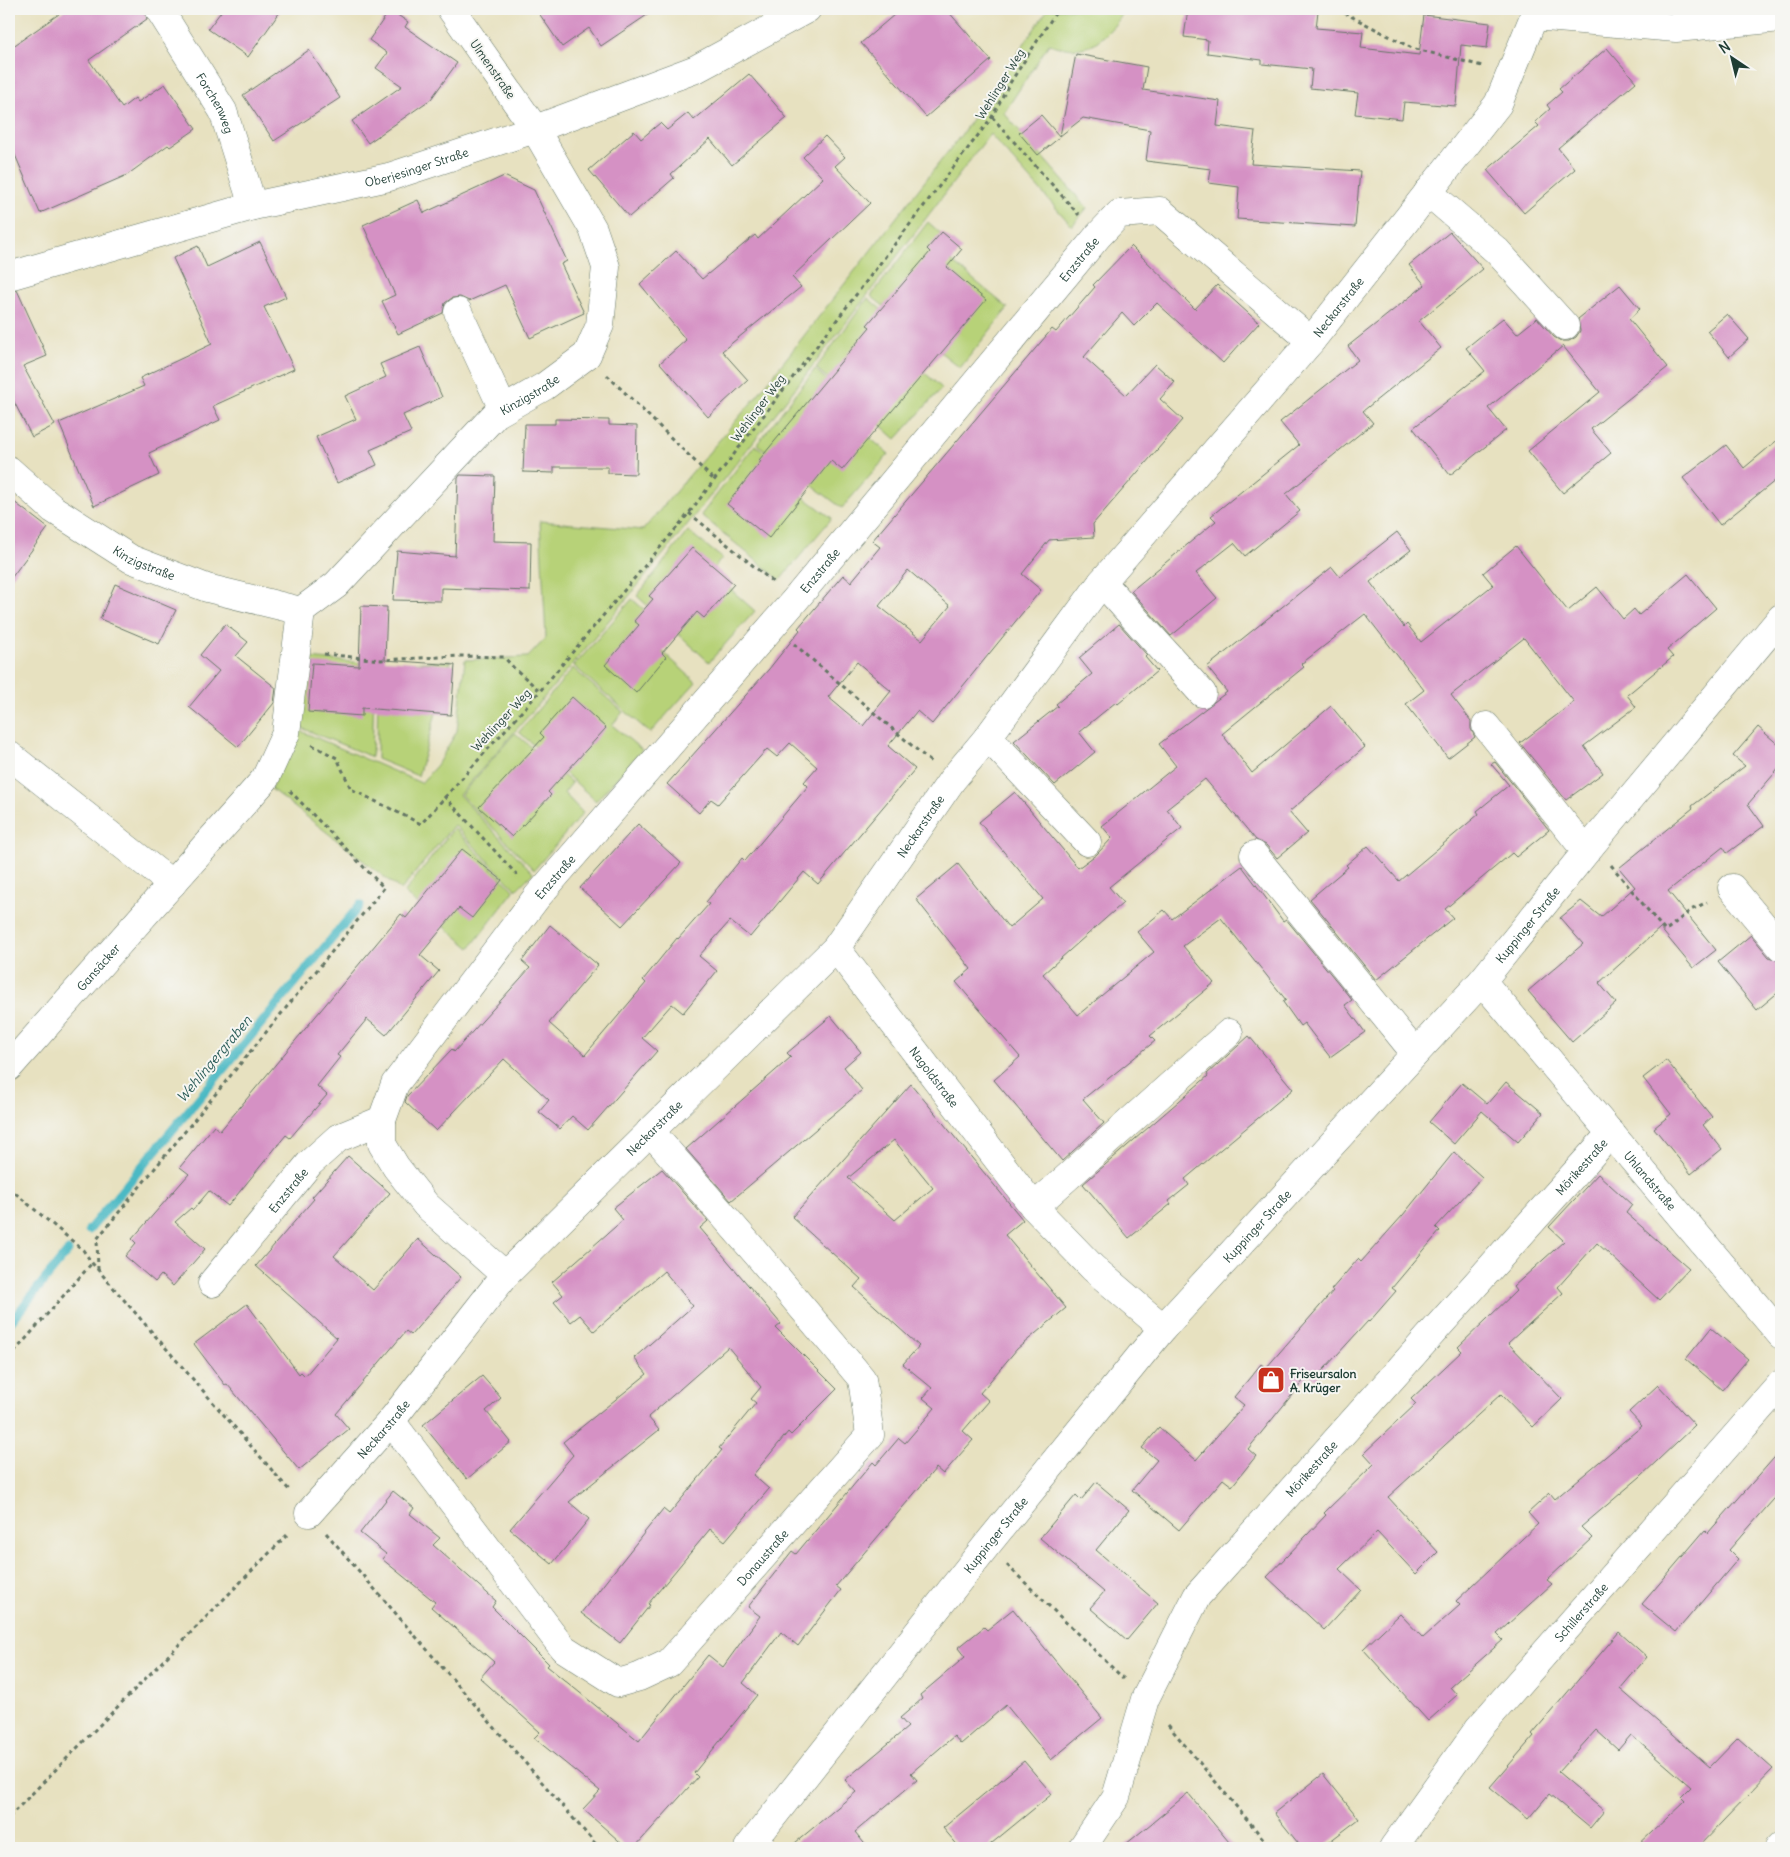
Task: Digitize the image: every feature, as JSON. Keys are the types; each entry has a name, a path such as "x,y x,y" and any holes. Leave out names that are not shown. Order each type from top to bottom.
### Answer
{"street":[{"name":"Forchenweg","path":"159,9 223,111 253,206"},
{"name":"Ulmenstraße","path":"451,9 535,129"},
{"name":"Oberjesinger Straße","path":"9,276 253,206 389,177 535,129 696,68 807,9"},
{"path":"1534,12 1676,28 1781,18"},
{"name":"Neckarstraße","path":"309,1513 390,1421 505,1275 836,948 952,780 988,737 1102,582 1311,341 1498,104 1534,12"},
{"path":"535,129 593,230 606,267 600,325 587,355"},
{"path":"1428,192 1496,251 1565,326"},
{"name":"Enzstraße","path":"505,1275 426,1205 396,1167 382,1144 382,1120 395,1084 538,897 795,600 1098,236 1119,214 1160,211 1311,341"},
{"path":"458,312 503,410"},
{"name":"Kinzigstraße","path":"9,470 53,509 131,559 207,588 300,611 336,585 496,414 544,386 587,355"},
{"path":"1102,582 1202,693"},
{"path":"268,774 286,733 300,611"},
{"name":"Kuppinger Straße","path":"751,1847 986,1546 1163,1328 1482,981 1590,847 1781,618"},
{"path":"1486,726 1590,847"},
{"path":"988,737 1087,842"},
{"path":"9,756 172,884"},
{"name":"Gansäcker","path":"14,1052 172,884 268,774"},
{"path":"1254,855 1415,1053"},
{"path":"1732,888 1781,947"},
{"name":"Nagoldstraße","path":"836,948 1034,1207 1094,1268 1163,1328"},
{"name":"Uhlandstraße","path":"1482,981 1781,1335"},
{"path":"1034,1207 1228,1034"},
{"name":"Enzstraße","path":"212,1283 310,1163 338,1138 382,1120"},
{"name":"Donaustraße","path":"390,1421 563,1648 618,1683 639,1678 669,1663 870,1435 862,1379 758,1254 650,1131"},
{"name":"Mörikestraße","path":"1082,1848 1116,1797 1145,1699 1197,1596 1611,1133"},
{"name":"Schillerstraße","path":"1393,1848 1479,1728 1781,1384"},
{"path":"1778,1848 1781,1845"}],"path":[{"name":"Wehlinger Weg","path":"286,733 337,758 351,789 421,824 444,796 540,691 689,513 992,117 1008,86 1058,9"},
{"path":"1338,9 1412,48 1489,68 1512,69"},
{"path":"992,117 1098,236"},
{"path":"587,355 714,480"},
{"path":"689,513 795,600"},
{"path":"772,626 952,780"},
{"path":"296,652 382,660 459,656 504,657 513,668 540,691"},
{"path":"98,1270 97,1239 384,888 298,800 268,774"},
{"path":"444,796 538,897"},
{"path":"1590,847 1665,930 1691,910 1732,888"},
{"path":"9,1188 83,1250 98,1270 599,1848"},
{"path":"9,1358 92,1263"},
{"path":"9,1817 309,1513"}],"green space":[{"path":"1048,9 1124,9 1120,18 1111,29 1102,38 1089,46 1074,49 1049,44 1004,113 1087,208 1072,226 990,134 796,387 665,553 459,795 533,873 516,890 454,825 401,890 271,789 296,729 421,783 437,765 457,731 465,660 528,657 546,638 540,521 643,530 756,397 961,135"},
{"path":"928,222 959,250 950,260 1008,308 960,368 871,296"},
{"path":"868,298 900,326 888,341 942,388 896,439 816,368"},
{"path":"815,369 839,392 829,404 889,454 842,508 757,444"},
{"path":"755,445 785,467 779,479 832,518 780,580 701,515"},
{"path":"688,531 722,558 711,572 755,611 709,662 637,596"},
{"path":"632,599 664,627 652,642 696,682 650,733 574,666"},
{"path":"308,658 375,664 372,757 297,726"},
{"path":"451,661 418,776 377,759 378,664"},
{"path":"573,668 623,712 612,725 642,750 596,801 519,732"},
{"path":"515,733 572,783 564,793 583,813 534,870 461,795"},
{"path":"454,828 514,891 470,948 404,893"}],"building":[{"path":"66,9 144,9 147,19 89,60 122,108 135,98 138,102 165,84 196,129 170,147 168,145 127,175 40,213 9,141 9,49"},
{"path":"223,9 282,9 248,57 208,29"},
{"path":"536,9 656,9 601,46 589,28 562,47"},
{"path":"901,9 946,9 991,60 926,117 861,43"},
{"path":"1188,9 1298,9 1318,11 1316,28 1363,32 1361,48 1419,55 1424,15 1490,23 1487,48 1461,45 1456,106 1404,102 1402,119 1355,114 1358,93 1310,88 1312,69 1262,64 1262,60 1207,53 1208,40 1184,37"},
{"path":"390,10 408,22 405,27 457,63 431,99 368,143 352,121 402,86 376,68 387,53 369,40"},
{"path":"1607,48 1636,82 1558,148 1575,169 1524,213 1487,170 1539,126 1535,122 1550,109 1547,105 1562,92 1559,89"},
{"path":"309,50 340,98 274,141 243,95"},
{"path":"1076,54 1147,67 1143,90 1220,101 1217,126 1255,131 1251,164 1360,171 1355,227 1237,219 1239,187 1209,183 1211,169 1146,161 1150,130 1083,118 1060,136"},
{"path":"749,74 787,118 732,165 710,139 671,174 674,178 629,217 589,170 634,131 641,139 660,123 667,130 688,113 694,120"},
{"path":"1041,115 1060,137 1038,155 1019,133"},
{"path":"825,136 845,157 835,166 870,203 792,277 801,287 722,351 748,380 708,417 660,363 686,340 640,284 676,251 702,279 755,235 758,239 823,178 803,157"},
{"path":"504,176 534,190 567,261 561,264 584,313 530,338 505,285 469,301 460,297 452,298 445,303 443,313 398,334 382,301 395,295 363,225 418,200 424,213"},
{"path":"942,232 962,249 947,267 986,300 842,470 831,461 769,538 727,504 761,461 759,460 870,327 867,325 930,252 927,249"},
{"path":"1450,232 1483,269 1419,321 1441,348 1363,411 1373,423 1286,494 1300,511 1245,556 1234,543 1196,573 1217,598 1171,636 1131,591 1216,521 1211,516 1299,445 1280,422 1358,360 1348,346 1425,285 1409,265"},
{"path":"260,242 286,297 264,307 294,369 213,406 220,420 149,453 159,475 94,506 59,423 144,386 140,378 212,344 173,258 198,246 207,267"},
{"path":"1131,246 1195,309 1217,285 1259,323 1223,363 1157,303 1134,326 1122,313 1084,357 1126,395 1155,364 1175,382 1160,399 1183,420 1093,524 1094,537 1049,540 1022,574 1041,590 932,724 917,711 888,746 915,769 818,884 804,872 750,937 730,921 699,956 717,971 683,1013 672,1004 642,1038 657,1051 588,1130 572,1116 560,1129 539,1112 549,1100 504,1059 436,1131 405,1102 407,1096 452,1049 454,1052 530,968 522,961 550,925 598,965 549,1023 585,1055 646,983 643,980 677,938 709,904 706,902 742,858 745,861 808,786 804,782 817,767 790,743 777,757 767,749 718,804 711,799 699,813 667,784 769,669 800,630 798,628 843,575 851,582 880,547 872,541 1052,329 1056,332 1095,287 1093,285","holes":["908,570 950,606 922,640 879,606","857,662 891,691 863,726 828,697"]},
{"path":"1620,285 1640,309 1629,319 1668,367 1591,429 1611,453 1563,493 1528,451 1600,392 1563,346 1488,408 1506,430 1450,475 1413,428 1485,371 1466,348 1503,318 1517,334 1537,318 1554,337 1561,341 1569,341 1576,337 1580,331 1578,319"},
{"path":"17,290 47,356 23,366 55,425 32,437 9,392 9,291"},
{"path":"1727,314 1749,339 1729,357 1707,331"},
{"path":"420,347 442,397 403,415 411,432 370,450 377,465 337,483 316,437 356,419 345,396 386,377 380,364"},
{"path":"555,419 609,420 609,425 637,426 636,474 608,473 608,467 554,467 554,473 523,472 525,424 555,424"},
{"path":"1781,437 1781,476 1720,525 1683,478 1726,445 1744,468"},
{"path":"460,475 495,476 493,541 531,542 530,591 441,588 441,601 393,600 397,551 455,556 458,478"},
{"path":"9,498 48,528 9,581"},
{"path":"1397,532 1411,550 1370,582 1404,627 1407,624 1421,642 1493,585 1483,573 1516,546 1568,611 1597,587 1623,619 1634,609 1639,615 1688,574 1716,608 1667,650 1673,657 1627,695 1636,707 1584,746 1603,773 1566,800 1520,743 1574,702 1524,638 1451,695 1471,721 1471,729 1475,737 1448,758 1406,704 1424,690 1365,614 1301,664 1304,667 1222,734 1252,773 1331,706 1365,747 1289,812 1307,833 1277,858 1266,845 1256,840 1205,779 1167,809 1182,828 1109,887 1123,903 1043,974 1078,1015 1154,952 1137,932 1164,910 1172,919 1242,866 1283,921 1286,919 1352,1000 1345,1005 1365,1032 1330,1057 1304,1023 1300,1026 1283,1002 1286,1000 1221,918 1183,946 1214,983 1150,1036 1155,1041 1083,1099 1104,1123 1062,1161 994,1080 1020,1057 956,982 971,969 916,899 958,864 1009,928 1043,899 979,822 1015,792 1078,868 1097,854 1112,838 1102,826 1176,766 1159,744 1227,692 1207,667 1332,567 1340,577"},
{"path":"692,548 734,584 704,618 697,612 662,653 666,657 636,693 605,665 639,625 634,621 653,599 649,596"},
{"path":"115,584 176,610 159,644 100,619"},
{"path":"361,606 387,607 385,660 455,665 451,715 362,708 362,716 308,712 312,663 359,666"},
{"path":"225,624 248,642 236,656 276,688 274,703 238,747 189,707 219,671 200,655"},
{"path":"1119,624 1147,655 1145,657 1157,671 1118,704 1116,702 1079,732 1095,752 1055,785 1014,741 1058,706 1056,704 1092,674 1079,658"},
{"path":"572,697 606,728 548,792 551,795 512,837 479,807 544,737 540,733"},
{"path":"1758,727 1781,747 1781,766 1748,804 1764,826 1727,853 1723,847 1668,891 1716,950 1693,968 1660,928 1599,983 1616,1003 1572,1042 1528,991 1583,944 1560,918 1581,901 1601,917 1635,887 1619,868 1693,808 1692,806 1745,766 1733,756"},
{"path":"1495,762 1549,830 1516,857 1512,853 1445,909 1453,918 1376,980 1310,899 1348,867 1346,865 1368,846 1399,881 1479,814 1477,811 1509,785 1491,764"},
{"path":"638,824 681,863 622,926 580,888"},
{"path":"462,849 502,880 472,918 459,908 420,955 439,971 386,1035 367,1019 337,1055 340,1057 317,1086 327,1095 290,1138 286,1135 228,1206 209,1191 193,1210 191,1208 175,1222 205,1249 173,1286 161,1275 155,1282 125,1256 136,1243 132,1239 189,1174 180,1167 214,1126 220,1131 401,914 406,918"},
{"path":"1751,935 1769,957 1781,962 1781,990 1757,1010 1718,962"},
{"path":"831,1016 861,1052 844,1067 862,1090 731,1201 686,1149 791,1057 787,1053"},
{"path":"1249,1036 1293,1089 1185,1179 1189,1185 1169,1201 1171,1204 1129,1238 1083,1184 1208,1076 1207,1074"},
{"path":"1666,1060 1712,1117 1703,1125 1722,1149 1691,1174 1654,1128 1671,1114 1643,1078"},
{"path":"1506,1082 1543,1113 1518,1142 1482,1111 1454,1144 1429,1122 1462,1083 1487,1104"},
{"path":"911,1084 1023,1220 1005,1235 1066,1308 1017,1349 980,1393 989,1401 963,1431 973,1440 943,1474 936,1468 836,1586 841,1590 798,1646 781,1632 743,1683 757,1695 694,1773 698,1777 634,1848 627,1848 583,1809 600,1791 534,1738 540,1732 480,1678 494,1662 431,1607 435,1602 382,1559 386,1554 360,1533 393,1491 414,1508 410,1514 440,1538 433,1545 496,1601 492,1607 549,1664 547,1666 639,1741 708,1655 723,1667 760,1616 748,1607 792,1551 796,1554 873,1462 876,1465 899,1438 905,1443 935,1408 923,1398 932,1388 903,1364 919,1346 854,1287 861,1279 792,1217","holes":["894,1140 933,1188 895,1220 848,1178"]},
{"path":"1454,1152 1482,1177 1436,1227 1440,1231 1392,1288 1396,1291 1315,1379 1309,1374 1248,1449 1256,1456 1232,1486 1223,1479 1179,1530 1132,1490 1157,1460 1142,1448 1159,1428 1196,1460 1244,1405 1234,1397 1261,1364 1266,1368 1333,1291 1331,1290 1358,1259 1361,1262 1403,1215"},
{"path":"348,1156 390,1193 334,1256 373,1290 418,1239 461,1277 411,1335 406,1331 336,1414 349,1429 299,1470 227,1384 225,1385 194,1344 247,1304 299,1374 301,1372 305,1376 337,1338 256,1266 314,1199 312,1197"},
{"path":"662,1169 708,1221 700,1228 781,1324 776,1328 837,1389 791,1435 788,1432 753,1475 769,1489 725,1541 710,1529 648,1604 650,1605 620,1643 581,1613 663,1509 669,1514 722,1450 719,1448 756,1403 751,1399 761,1387 728,1347 648,1417 659,1430 569,1502 589,1519 552,1564 510,1529 573,1455 563,1442 647,1374 634,1358 693,1306 664,1271 594,1331 580,1315 571,1322 554,1302 563,1295 552,1282 623,1220 613,1208"},
{"path":"1598,1174 1632,1205 1626,1213 1689,1268 1659,1300 1597,1243 1558,1287 1563,1293 1508,1343 1562,1399 1533,1427 1501,1394 1388,1497 1438,1552 1416,1574 1377,1532 1339,1569 1361,1590 1324,1630 1267,1577 1326,1515 1324,1513 1374,1464 1364,1453 1416,1404 1411,1399 1462,1351 1458,1347 1516,1291 1513,1287 1564,1241 1549,1227"},
{"path":"1711,1328 1748,1359 1722,1390 1686,1359"},
{"path":"482,1376 501,1398 486,1411 511,1442 467,1479 423,1425"},
{"path":"1658,1385 1695,1425 1640,1477 1581,1527 1592,1538 1547,1580 1552,1584 1497,1634 1503,1640 1450,1687 1457,1695 1428,1721 1363,1649 1400,1614 1423,1638 1460,1605 1456,1601 1538,1524 1528,1513 1550,1493 1555,1499 1642,1426 1629,1412"},
{"path":"1781,1450 1781,1491 1729,1550 1738,1559 1676,1632 1642,1604 1705,1530 1708,1533"},
{"path":"1096,1482 1129,1510 1096,1550 1158,1603 1127,1640 1090,1608 1104,1592 1040,1538 1076,1495 1081,1500"},
{"path":"1013,1609 1102,1718 1051,1760 1006,1705 961,1744 954,1736 911,1773 917,1780 855,1832 868,1848 789,1848 856,1792 845,1780 908,1727 900,1718 922,1699 920,1695 965,1657 958,1648 984,1627 987,1630"},
{"path":"1619,1632 1647,1657 1620,1689 1710,1767 1738,1738 1773,1769 1697,1848 1635,1848 1685,1801 1681,1797 1691,1787 1631,1735 1618,1750 1596,1730 1558,1772 1604,1811 1590,1828 1549,1794 1528,1819 1490,1787 1534,1736 1532,1734"},
{"path":"1024,1761 1052,1794 986,1848 960,1848 943,1828"},
{"path":"1323,1774 1359,1819 1321,1848 1302,1848 1274,1813"},
{"path":"1188,1793 1234,1848 1121,1848 1152,1823"}],"waterway":[{"name":"Wehlingergraben","path":"89,1230 360,905"},
{"name":"Wehlingergraben","path":"9,1324 68,1251"}],"place":[{"name":"Friseursalon A. Krüger","path":"1271,1380"}]}
